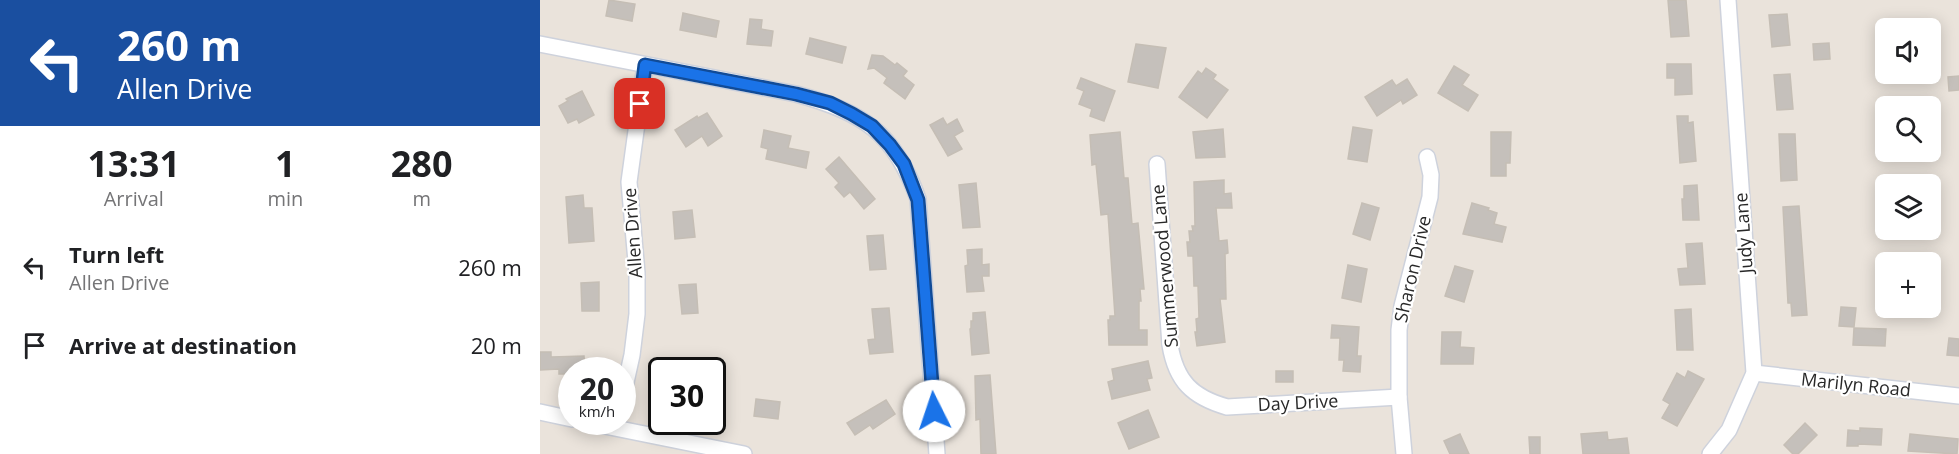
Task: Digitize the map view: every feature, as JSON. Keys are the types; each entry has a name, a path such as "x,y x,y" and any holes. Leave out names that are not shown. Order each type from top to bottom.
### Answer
{"street":[{"name":"Judy Lane","path":"1710,454 1729,430 1754,373 1728,0"},
{"path":"540,44 796,94 830,103 872,126 904,164 918,200 937,454"},
{"name":"Allen Drive","path":"632,357 637,314 637,273 629,182 645,65"},
{"name":"Sharon Drive","path":"1404,454 1400,397 1400,322 1402,306 1430,198 1431,175 1427,158"},
{"name":"Summerwood Lane","path":"1156,164 1173,362 1179,376 1198,396"},
{"name":"Marilyn Road","path":"1754,373 1959,396"},
{"name":"Day Drive","path":"1198,396 1227,407 1400,397"},
{"path":"540,412 558,416"},
{"path":"636,429 744,454"}],"building":[{"path":"609,0 635,4 632,21 606,16"},
{"path":"1668,0 1686,0 1689,36 1671,37"},
{"path":"683,13 719,21 716,37 680,30"},
{"path":"1787,14 1790,45 1772,47 1769,15"},
{"path":"750,19 762,20 761,29 773,31 771,46 747,44"},
{"path":"810,38 846,47 842,63 806,54"},
{"path":"1829,43 1830,59 1814,60 1813,44"},
{"path":"1136,44 1166,48 1158,88 1128,82"},
{"path":"872,55 883,56 907,71 903,76 914,85 905,99 884,83 887,78 874,68 868,69"},
{"path":"1667,64 1691,64 1692,94 1675,95 1675,78 1667,78"},
{"path":"1454,66 1469,75 1462,85 1478,95 1468,111 1438,93"},
{"path":"1206,68 1216,75 1213,79 1228,90 1207,118 1179,97 1198,71 1202,74"},
{"path":"1790,74 1793,109 1777,110 1774,75"},
{"path":"1959,76 1959,90 1949,91 1948,77"},
{"path":"1081,78 1115,91 1104,121 1090,116 1092,109 1079,104 1084,91 1077,88"},
{"path":"1407,79 1417,95 1403,104 1401,100 1377,116 1365,97 1392,80 1396,86"},
{"path":"582,91 594,115 579,123 577,119 568,123 559,106 568,101 566,99"},
{"path":"707,113 722,136 708,146 702,136 686,147 675,130 697,116 698,118"},
{"path":"1677,116 1688,116 1688,123 1693,122 1696,161 1680,163"},
{"path":"943,118 947,125 957,119 963,131 954,136 962,149 948,156 930,125"},
{"path":"1353,127 1372,130 1367,162 1348,159"},
{"path":"1223,129 1225,157 1196,158 1193,132"},
{"path":"764,130 791,136 788,148 809,152 806,168 766,159 768,149 761,147"},
{"path":"1120,132 1124,178 1128,178 1132,224 1138,223 1144,289 1140,289 1139,330 1147,330 1147,345 1109,345 1108,320 1110,316 1115,316 1108,214 1101,215 1096,164 1092,165 1090,135"},
{"path":"1491,132 1511,132 1510,163 1506,163 1506,176 1491,176"},
{"path":"1779,134 1795,134 1797,180 1781,181"},
{"path":"839,157 875,199 864,209 850,192 844,197 835,187 839,183 826,169"},
{"path":"1224,180 1224,194 1231,193 1232,208 1216,208 1219,241 1227,240 1228,253 1225,254 1226,299 1220,299 1225,342 1197,346 1195,332 1197,332 1196,319 1199,318 1198,286 1194,286 1193,256 1188,256 1187,242 1190,242 1189,231 1193,231 1192,226 1195,226 1194,182"},
{"path":"976,183 980,227 963,228 959,185"},
{"path":"1697,185 1699,220 1683,220 1684,186"},
{"path":"583,195 584,208 592,208 594,241 569,243 566,197"},
{"path":"1362,203 1379,208 1370,240 1353,234"},
{"path":"1472,203 1497,213 1494,224 1506,227 1502,242 1463,234"},
{"path":"1799,206 1807,315 1792,316 1791,303 1788,303 1783,207"},
{"path":"692,210 695,237 675,239 673,212"},
{"path":"883,235 886,269 870,270 867,236"},
{"path":"1702,243 1705,284 1680,285 1678,269 1688,268 1686,244"},
{"path":"982,249 982,265 989,264 989,276 982,276 984,291 967,292 965,266 968,265 967,250"},
{"path":"1348,265 1367,269 1361,302 1342,298"},
{"path":"1455,266 1473,271 1464,302 1445,296"},
{"path":"599,282 599,311 582,311 581,283"},
{"path":"696,284 698,313 682,314 679,285"},
{"path":"1841,307 1856,308 1854,327 1839,326"},
{"path":"889,308 893,352 870,354 868,340 875,339 872,309"},
{"path":"1691,309 1693,350 1677,350 1675,310"},
{"path":"985,312 989,353 972,355 970,329 973,313"},
{"path":"1332,325 1359,327 1357,356 1361,356 1360,372 1343,371 1344,360 1339,360 1340,338 1331,338"},
{"path":"1854,328 1886,329 1885,346 1853,345"},
{"path":"1442,332 1461,332 1460,347 1474,348 1473,364 1441,364"},
{"path":"1949,338 1959,339 1959,356 1947,355"},
{"path":"540,352 551,352 551,357 584,356 558,357 558,369 540,370"},
{"path":"1148,361 1152,378 1147,379 1150,390 1112,399 1108,382 1114,380 1112,369"},
{"path":"1276,371 1293,371 1293,382 1276,382"},
{"path":"1688,371 1704,379 1677,426 1662,418 1670,404 1663,400 1677,373 1685,378"},
{"path":"990,375 996,454 981,454 980,419 976,420 975,376"},
{"path":"756,399 780,402 778,419 754,416"},
{"path":"886,400 895,414 873,429 870,425 855,435 847,423"},
{"path":"1148,410 1159,437 1129,449 1118,423"},
{"path":"1805,423 1817,435 1798,454 1793,454 1784,445"},
{"path":"1860,428 1882,429 1881,445 1847,446 1848,430 1860,431"},
{"path":"1607,432 1608,440 1627,438 1629,454 1583,454 1581,434"},
{"path":"1460,434 1469,454 1450,454 1444,441"},
{"path":"1910,434 1958,439 1957,454 1908,451"},
{"path":"1529,437 1540,437 1540,454 1530,454"}],"route":[{"path":"640,104 645,65 796,94 830,103 872,126 904,164 918,200 934,411"}]}
